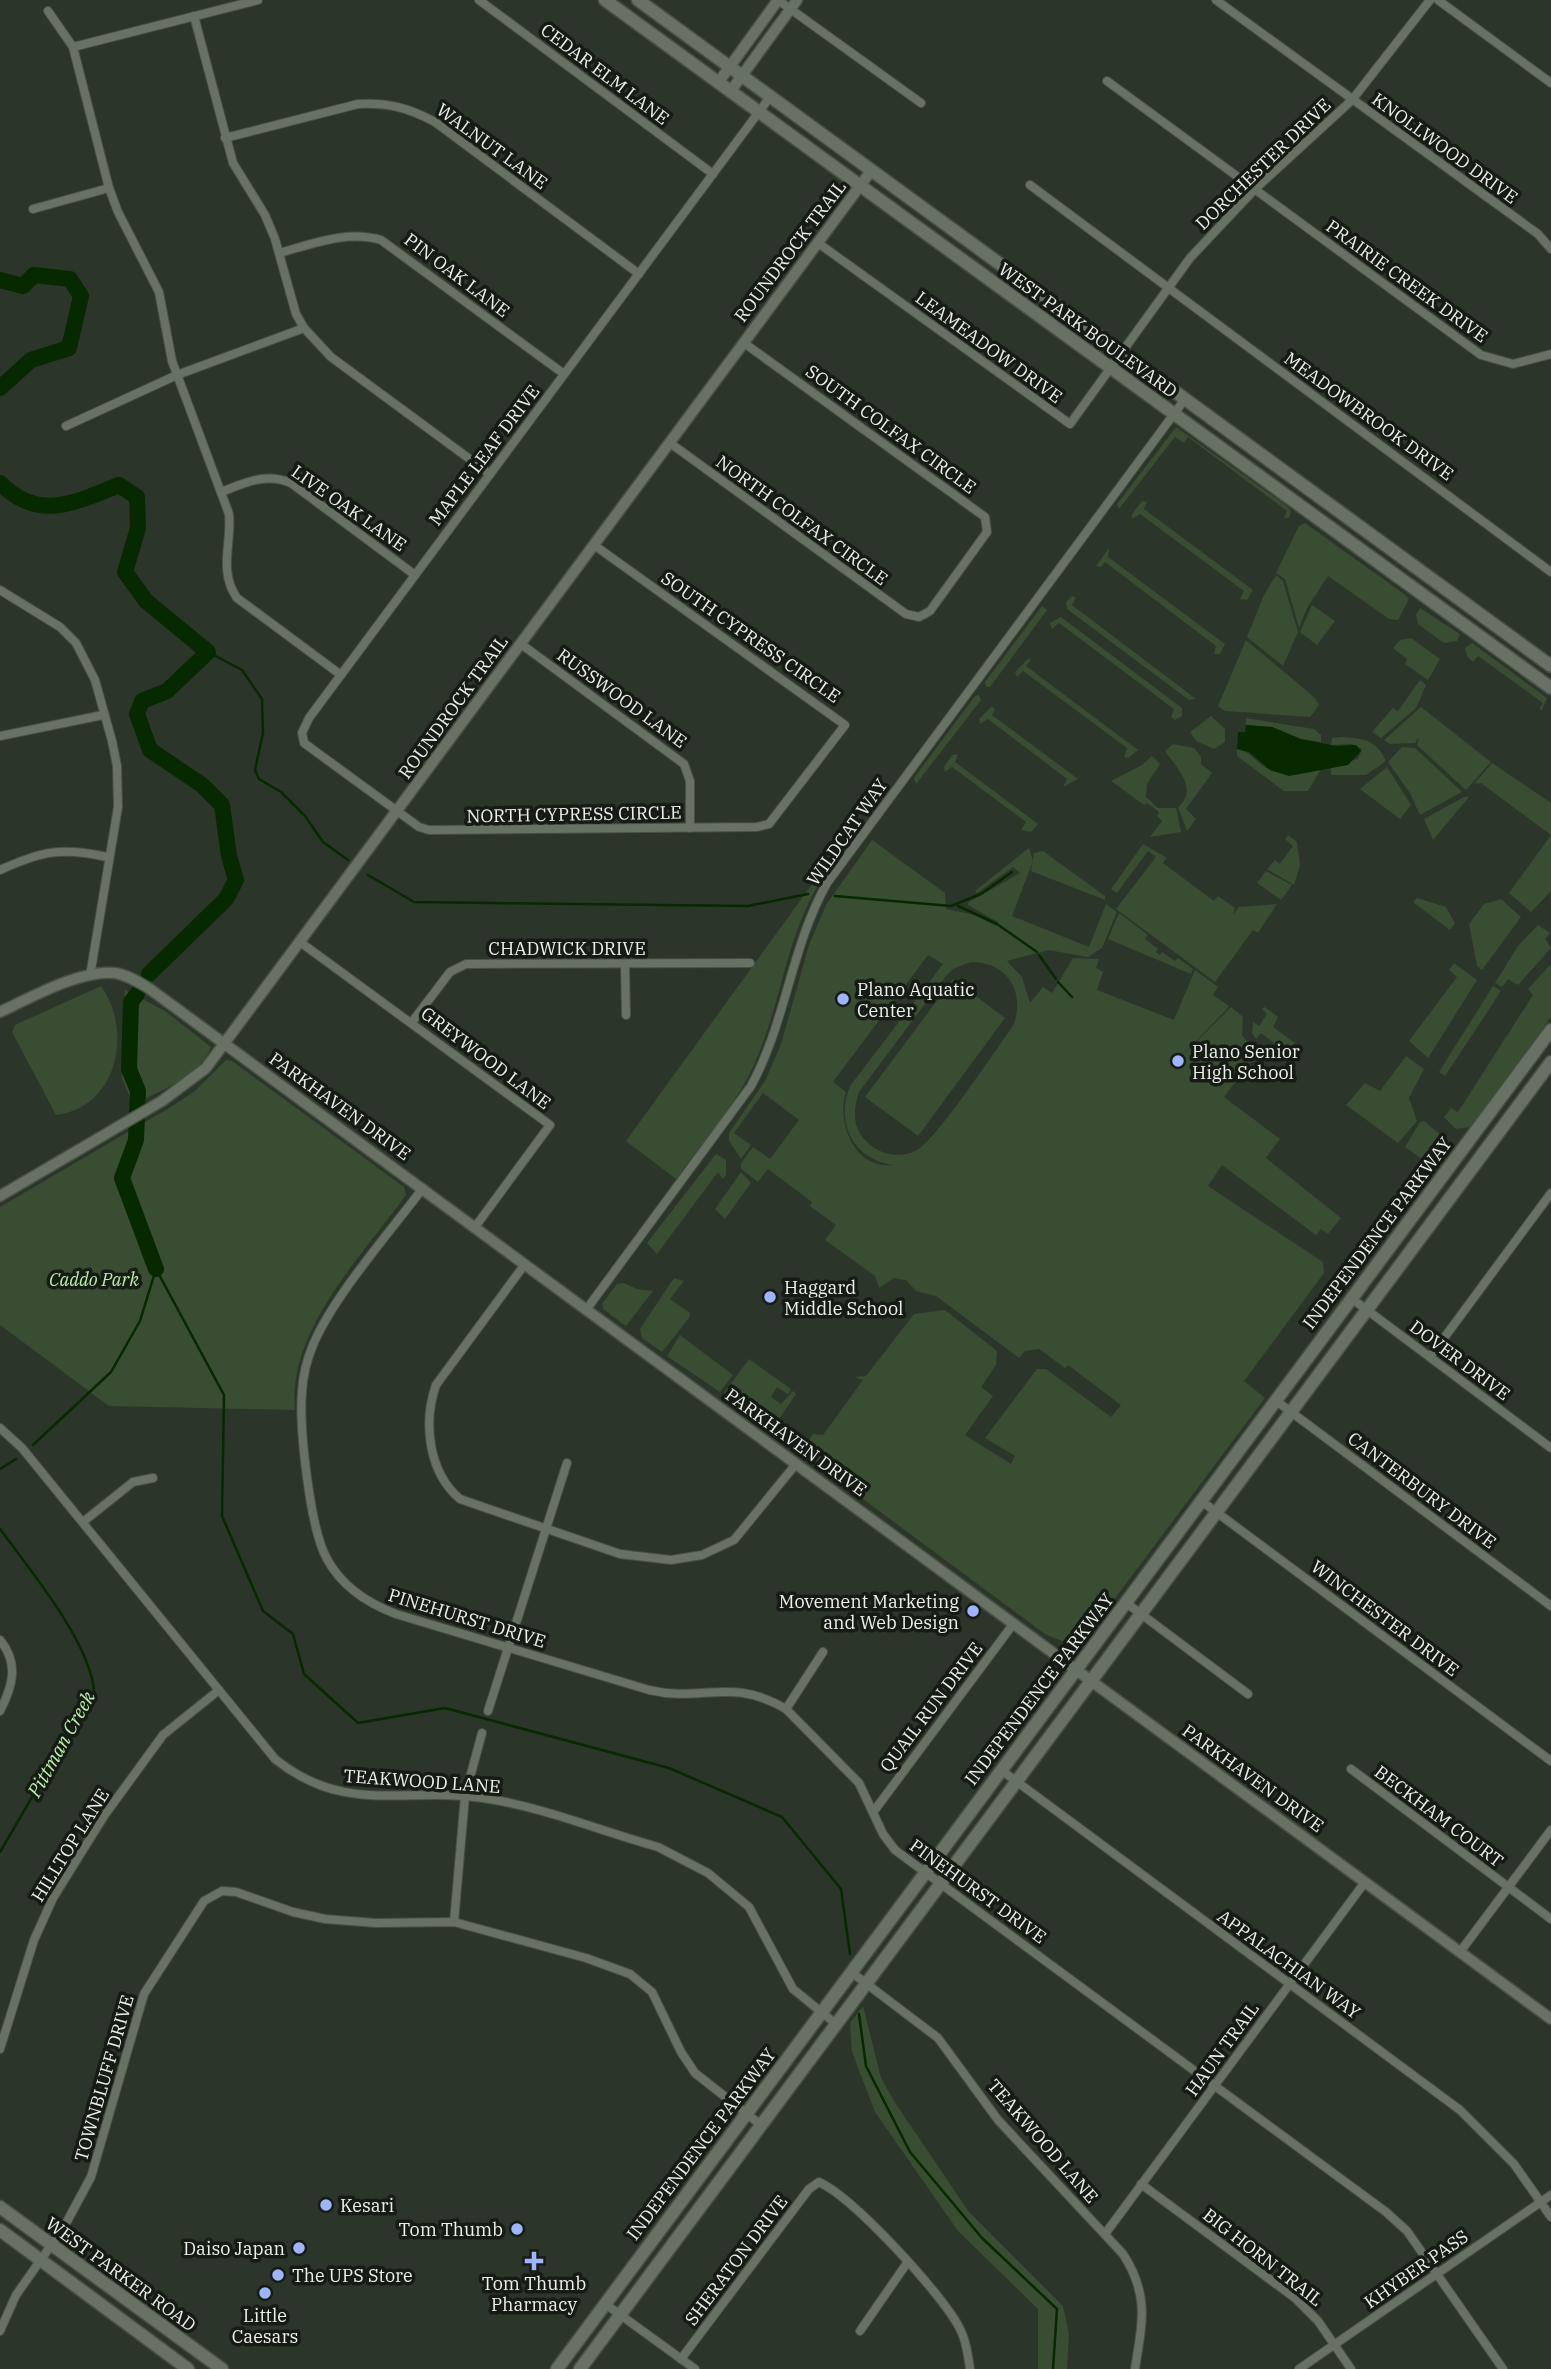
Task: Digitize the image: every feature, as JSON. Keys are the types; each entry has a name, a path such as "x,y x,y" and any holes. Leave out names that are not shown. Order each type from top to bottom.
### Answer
{"main road":[{"name":"WEST PARK BOULEVARD","path":"605,0 1551,688"},
{"name":"WEST PARK BOULEVARD","path":"638,0 1551,666"},
{"name":"INDEPENDENCE PARKWAY","path":"557,2369 1551,1030"},
{"name":"INDEPENDENCE PARKWAY","path":"580,2369 1551,1062"},
{"name":"WEST PARKER ROAD","path":"0,2207 222,2369"},
{"name":"WEST PARKER ROAD","path":"0,2230 188,2369"},
{"path":"127,2323 138,2308"}],"street":[{"path":"73,47 258,0"},
{"path":"718,83 778,0 794,4 921,103"},
{"name":"KNOLLWOOD DRIVE","path":"1216,0 1538,234 1551,249"},
{"name":"DORCHESTER DRIVE","path":"1122,353 1168,287 1212,233 1255,189 1352,100 1430,0"},
{"path":"1438,0 1551,83"},
{"name":"CEDAR ELM LANE","path":"484,2 713,174"},
{"path":"730,92 794,4"},
{"path":"48,11 73,47 109,188 118,212 159,292 170,352 221,492 230,530 226,567 231,588 237,598 341,675"},
{"path":"194,16 233,163 265,215 296,314 304,328 331,357 490,474"},
{"name":"PRAIRIE CREEK DRIVE","path":"1107,81 1481,355 1513,365 1551,354"},
{"name":"MAPLE LEAF DRIVE","path":"398,811 302,740 309,718 770,97"},
{"name":"WALNUT LANE","path":"225,138 358,104 401,106 435,122 639,274"},
{"name":"ROUNDROCK TRAIL","path":"0,1196 186,1086 206,1068 871,171"},
{"name":"MEADOWBROOK DRIVE","path":"1030,185 1551,572"},
{"path":"33,209 109,188"},
{"name":"PIN OAK LANE","path":"279,253 348,236 365,235 381,240 564,374"},
{"name":"LEAMEADOW DRIVE","path":"818,243 1070,424 1122,353"},
{"path":"66,426 177,374 304,328"},
{"name":"SOUTH COLFAX CIRCLE","path":"744,343 982,513 988,522 987,532 971,553"},
{"name":"WILDCAT WAY","path":"586,1310 751,1086 770,1046 801,938 827,883 1185,399"},
{"name":"NORTH COLFAX CIRCLE","path":"670,443 906,614 920,621 971,553"},
{"name":"LIVE OAK LANE","path":"221,492 261,478 280,478 291,482 415,575"},
{"name":"SOUTH CYPRESS CIRCLE","path":"594,545 845,724 777,817 757,827"},
{"path":"0,590 60,627 76,643 95,680 117,766 118,807 107,857 90,976"},
{"name":"RUSSWOOD LANE","path":"521,644 684,764 690,780 690,828"},
{"path":"0,736 103,715"},
{"name":"NORTH CYPRESS CIRCLE","path":"398,811 419,827 444,832 757,827"},
{"path":"0,870 34,855 54,850 75,850 107,857"},
{"name":"GREYWOOD LANE","path":"300,942 550,1125 475,1227"},
{"name":"CHADWICK DRIVE","path":"412,1022 453,969 466,964 750,963"},
{"path":"625,964 626,1015"},
{"name":"PARKHAVEN DRIVE","path":"0,1012 90,976 114,973 132,979 225,1043 423,1188 1551,2019"},
{"name":"PINEHURST DRIVE","path":"423,1188 328,1318 309,1357 301,1405 316,1525 321,1547 343,1582 367,1601 396,1614 663,1693 738,1691 772,1701 786,1709 850,1773 874,1811 889,1844 1392,2216 1437,2274 1503,2369"},
{"path":"1430,1357 1551,1192"},
{"path":"525,1264 436,1385 429,1406 429,1431 439,1472 454,1494 476,1507 621,1555 671,1560 702,1555 734,1540 796,1464"},
{"name":"DOVER DRIVE","path":"1350,1298 1551,1448"},
{"name":"CANTERBURY DRIVE","path":"1275,1400 1551,1606"},
{"name":"TEAKWOOD LANE","path":"0,1428 22,1448 275,1759 293,1774 343,1794 465,1796 501,1801 658,1847 708,1873 749,1907 773,1947 788,1981 836,2024"},
{"path":"488,1710 567,1463"},
{"path":"83,1522 133,1482 153,1478"},
{"name":"WINCHESTER DRIVE","path":"1200,1500 1551,1762"},
{"path":"1125,1602 1248,1694"},
{"name":"QUAIL RUN DRIVE","path":"874,1811 1014,1623"},
{"path":"0,1640 9,1651 13,1676 0,1711"},
{"path":"786,1709 823,1652"},
{"name":"HILLTOP LANE","path":"0,2049 34,1940 53,1898 104,1816 163,1735 219,1690"},
{"path":"454,1922 465,1796 482,1733"},
{"name":"BECKHAM COURT","path":"1351,1769 1551,1919"},
{"name":"APPALACHIAN WAY","path":"1000,1770 1460,2110 1514,2164 1551,2217"},
{"path":"1460,1952 1551,1830"},
{"name":"HAUN TRAIL","path":"1105,2234 1365,1882"},
{"name":"TOWNBLUFF DRIVE","path":"0,2331 13,2301 91,2177 144,1994 204,1901 222,1891 236,1892 293,1912 325,1919 376,1923 454,1922 586,1958 642,1982 652,1992 681,2052 695,2073 761,2125"},
{"name":"TEAKWOOD LANE","path":"851,1972 938,2038 998,2120 1105,2234 1132,2267 1142,2295 1142,2322 1135,2369"},
{"name":"SHERATON DRIVE","path":"681,2359 809,2189 820,2182 833,2188 858,2210 907,2263"},
{"name":"BIG HORN TRAIL","path":"1141,2184 1295,2298 1318,2321 1351,2369"},
{"name":"KHYBER PASS","path":"1299,2369 1551,2195"},
{"path":"860,2331 907,2263 953,2317 965,2340 970,2369"},
{"path":"604,2303 695,2369"}],"green space":[{"path":"1176,427 1287,506 1291,511 1289,518 1284,518 1287,511 1188,437 1184,443 1175,437 1119,509 1117,504"},
{"path":"1142,501 1147,502 1144,509 1253,590 1247,600 1240,599 1244,591 1140,514 1132,519 1132,514"},
{"path":"1305,523 1409,599 1398,620 1389,619 1328,576 1307,608 1299,628 1285,579 1276,573 1299,526"},
{"path":"1109,548 1108,557 1225,644 1220,654 1214,654 1216,646 1105,562 1101,567 1096,566"},
{"path":"1276,575 1283,581 1298,632 1283,666 1247,637 1264,595"},
{"path":"1072,596 1076,598 1072,605 1196,699 1189,700 1067,609 1066,602"},
{"path":"1312,605 1335,621 1317,645 1300,632"},
{"path":"1042,606 1047,610 990,687 986,687 985,682"},
{"path":"1420,608 1460,634 1457,641 1444,643 1418,624 1416,615"},
{"path":"1061,617 1182,708 1182,716 1175,720 1171,717 1174,709 1059,623 1052,629 1050,623"},
{"path":"1411,638 1440,659 1428,680 1405,664 1407,659 1393,648 1400,640"},
{"path":"1246,640 1314,697 1319,705 1310,717 1225,711 1218,706"},
{"path":"1472,643 1547,698 1542,710 1539,709 1543,703 1478,656 1473,662 1467,656 1465,648"},
{"path":"1029,658 1031,660 1026,666 1138,750 1128,758 1124,757 1127,748 1023,671 1017,677 1015,672"},
{"path":"1420,680 1426,685 1416,708 1381,738 1372,732 1393,708 1398,711"},
{"path":"979,695 981,700 916,784 914,778 975,696"},
{"path":"992,706 995,710 992,715 1078,779 1063,787 1067,779 988,719 980,724 979,719"},
{"path":"1421,707 1491,762 1466,790 1417,745 1419,737 1415,743 1390,744 1384,740"},
{"path":"1211,716 1225,729 1225,742 1214,749 1196,741 1190,732"},
{"path":"1246,718 1314,729 1321,735 1321,742 1301,739 1272,727 1246,725"},
{"path":"1332,738 1357,738 1373,744 1386,761 1366,775 1331,775 1331,766 1358,759 1362,749 1352,744 1331,745"},
{"path":"1173,744 1194,748 1201,757 1201,764 1212,773 1186,809 1196,819 1187,831 1178,807 1187,793 1186,786 1180,771 1165,751"},
{"path":"1402,747 1415,748 1462,792 1420,815 1410,793 1388,762"},
{"path":"1237,749 1277,772 1321,769 1308,791 1284,791 1237,756"},
{"path":"958,754 955,762 1038,824 1031,832 1021,830 1026,822 952,767 945,772 944,767 952,755"},
{"path":"1152,756 1160,764 1147,784 1146,797 1158,808 1176,808 1181,832 1150,837 1162,821 1157,816 1159,812 1147,803 1144,805 1111,781 1142,765"},
{"path":"1492,763 1551,803 1551,835 1481,783 1474,784"},
{"path":"1387,767 1411,805 1400,819 1360,789"},
{"path":"1464,797 1469,797 1433,840 1424,819"},
{"path":"1288,835 1297,842 1300,865 1294,885 1267,869 1275,860 1280,864 1293,846 1285,839"},
{"path":"1551,835 1551,891 1531,912 1509,893"},
{"path":"872,840 945,893 946,909 975,915 996,926 998,922 968,905 969,902 1020,873 1013,867 977,893 975,891 1029,848 1033,861 1012,916 1089,947 1106,904 1117,912 1102,948 1088,957 1048,950 1007,961 1022,977 1030,1003 1043,987 1052,993 1073,958 1099,959 1096,968 1103,972 1097,990 1174,1020 1195,970 1218,987 1213,995 1229,1006 1175,1063 1231,1007 1243,1017 1242,1035 1257,1053 1224,1097 1280,1139 1266,1158 1341,1218 1328,1234 1321,1229 1316,1235 1222,1165 1208,1186 1323,1262 1324,1273 1244,1381 1265,1398 1080,1645 1071,1645 1045,1634 801,1453 813,1434 823,1435 863,1380 854,1377 866,1376 914,1314 945,1310 997,1351 996,1365 981,1387 993,1396 965,1435 1011,1464 1015,1456 985,1438 1037,1369 1046,1369 1111,1417 1121,1405 1068,1365 1065,1368 1039,1349 1025,1351 1019,1358 936,1296 916,1291 906,1280 894,1278 879,1288 875,1276 825,1240 836,1225 810,1206 812,1202 768,1169 758,1182 741,1169 741,1163 753,1147 770,1159 799,1120 763,1093 734,1133 751,1145 741,1159 729,1141 729,1133 765,1081 781,1044 809,945 826,905","holes":["928,955 943,964 850,1086 846,1100 846,1126 858,1147 867,1155 893,1165 880,1165 868,1160 852,1142 846,1130 844,1117 846,1092 833,1082","971,962 995,967 1011,982 1017,1002 1013,1026 952,1112 926,1142 911,1153 897,1155 878,1150 862,1137 856,1125 855,1112 859,1092 946,976 953,969"]},
{"path":"1143,844 1167,858 1163,863 1214,901 1218,896 1235,908 1233,915 1239,907 1277,904 1258,933 1253,930 1215,982 1116,909 1156,857 1148,851 1117,893 1111,889"},
{"path":"1043,851 1105,896 1105,900 1031,871 1034,853"},
{"path":"823,869 826,872 802,917 768,1029 743,1087 676,1179 626,1141"},
{"path":"1266,871 1292,885 1281,900 1257,883"},
{"path":"1417,898 1446,907 1455,923 1450,930 1413,902"},
{"path":"1501,899 1521,917 1482,970 1477,966 1469,924 1484,904"},
{"path":"1119,913 1148,935 1145,939 1158,949 1156,952 1160,955 1162,952 1175,961 1178,958 1193,969 1191,974 1108,939"},
{"path":"1538,925 1550,933 1545,939 1551,948 1518,985 1508,979 1502,987 1495,983 1518,946"},
{"path":"1454,963 1477,980 1428,1058 1409,1041 1457,977 1449,970"},
{"path":"1551,964 1551,1017 1470,1127 1456,1129 1444,1117 1451,1108 1458,1112 1533,995 1528,989"},
{"path":"953,979 1005,1018 918,1136 865,1097"},
{"path":"101,986 111,1004 116,1024 114,1064 106,1083 94,1098 77,1109 56,1115 12,1032 15,1025"},
{"path":"1493,986 1501,991 1445,1076 1439,1072"},
{"path":"125,990 165,1011 211,1047 206,1058 188,1075 133,1105 122,1078"},
{"path":"1265,1007 1278,1017 1273,1027 1295,1043 1291,1047 1299,1053 1291,1063 1275,1052 1278,1046 1261,1033 1256,1039 1252,1033 1253,1022 1259,1026 1267,1014 1262,1009"},
{"path":"1406,1056 1424,1069 1409,1098 1417,1121 1398,1143 1346,1105 1365,1083 1380,1091"},
{"name":"Caddo Park","path":"226,1060 232,1061 404,1187 406,1195 349,1269 315,1323 303,1352 296,1381 295,1410 109,1406 0,1325 0,1207 174,1105 195,1091"},
{"path":"1424,1121 1451,1144 1450,1153 1440,1167 1433,1167 1405,1147 1420,1122"},
{"path":"716,1154 726,1160 726,1175 723,1179 718,1172 657,1254 647,1243"},
{"path":"741,1172 751,1183 725,1219 715,1209"},
{"path":"674,1278 684,1281 670,1299 690,1313 689,1318 662,1352 642,1338 640,1329"},
{"path":"624,1283 637,1289 653,1291 626,1326 603,1309 602,1304 617,1284"},
{"path":"680,1335 733,1375 720,1392 667,1356"},
{"path":"749,1359 791,1389 788,1394 777,1387 771,1397 781,1404 793,1391 796,1394 771,1431 722,1396"},
{"path":"863,2006 881,2078 894,2101 969,2212 1063,2306 1069,2334 1067,2369 1038,2369 1038,2309 958,2231 875,2112 852,2052 850,2023"}],"shaded area":[{"path":"1246,725 1272,727 1301,739 1336,746 1356,745 1361,751 1348,765 1289,776 1270,770 1249,752 1237,749 1238,732 1245,732"}],"waterway":[{"name":"Pittman Creek","path":"0,280 23,286 34,275 70,279 81,296 69,348 31,360 0,388"},
{"name":"Pittman Creek","path":"0,483 14,495 43,506 72,503 119,485 137,497 138,528 125,572 146,601 208,652 167,691 142,701 137,714 150,750 202,785 222,805 229,856 236,880 226,899 149,974"},
{"path":"208,652 242,670 262,699 263,733 255,770 259,779 281,792 305,816 323,842 348,860"},
{"path":"835,896 951,906 981,894 1012,872"},
{"path":"368,875 414,902 748,906 808,894"},
{"path":"958,906 997,924 1037,952"},
{"path":"1039,955 1056,979"},
{"path":"1058,982 1072,997"},
{"name":"Pittman Creek","path":"137,994 131,1002 129,1069 138,1091 136,1140 122,1178 156,1269"},
{"path":"156,1269 224,1395 222,1516 263,1611 293,1634 304,1674 358,1723 445,1708 669,1768 782,1817 841,1889 850,1954"},
{"name":"Pittman Creek","path":"33,1445 111,1372 140,1321 156,1269"},
{"name":"Pittman Creek","path":"0,1469 16,1459"},
{"name":"Pittman Creek","path":"0,1529 42,1585 70,1629 82,1651 94,1691 0,1852"},
{"path":"859,2014 866,2066 910,2152 982,2238 1057,2309 1053,2369"}],"place":[{"name":"Plano Aquatic Center","path":"843,999"},
{"name":"Plano Senior High School","path":"1178,1061"},
{"name":"Haggard Middle School","path":"770,1297"},
{"name":"Movement Marketing and Web Design","path":"973,1611"},
{"name":"Kesari","path":"326,2205"},
{"name":"Tom Thumb","path":"517,2229"},
{"name":"Daiso Japan","path":"299,2248"},
{"name":"Tom Thumb Pharmacy","path":"534,2261"},
{"name":"The UPS Store","path":"278,2275"},
{"name":"Little Caesars","path":"265,2293"}]}
